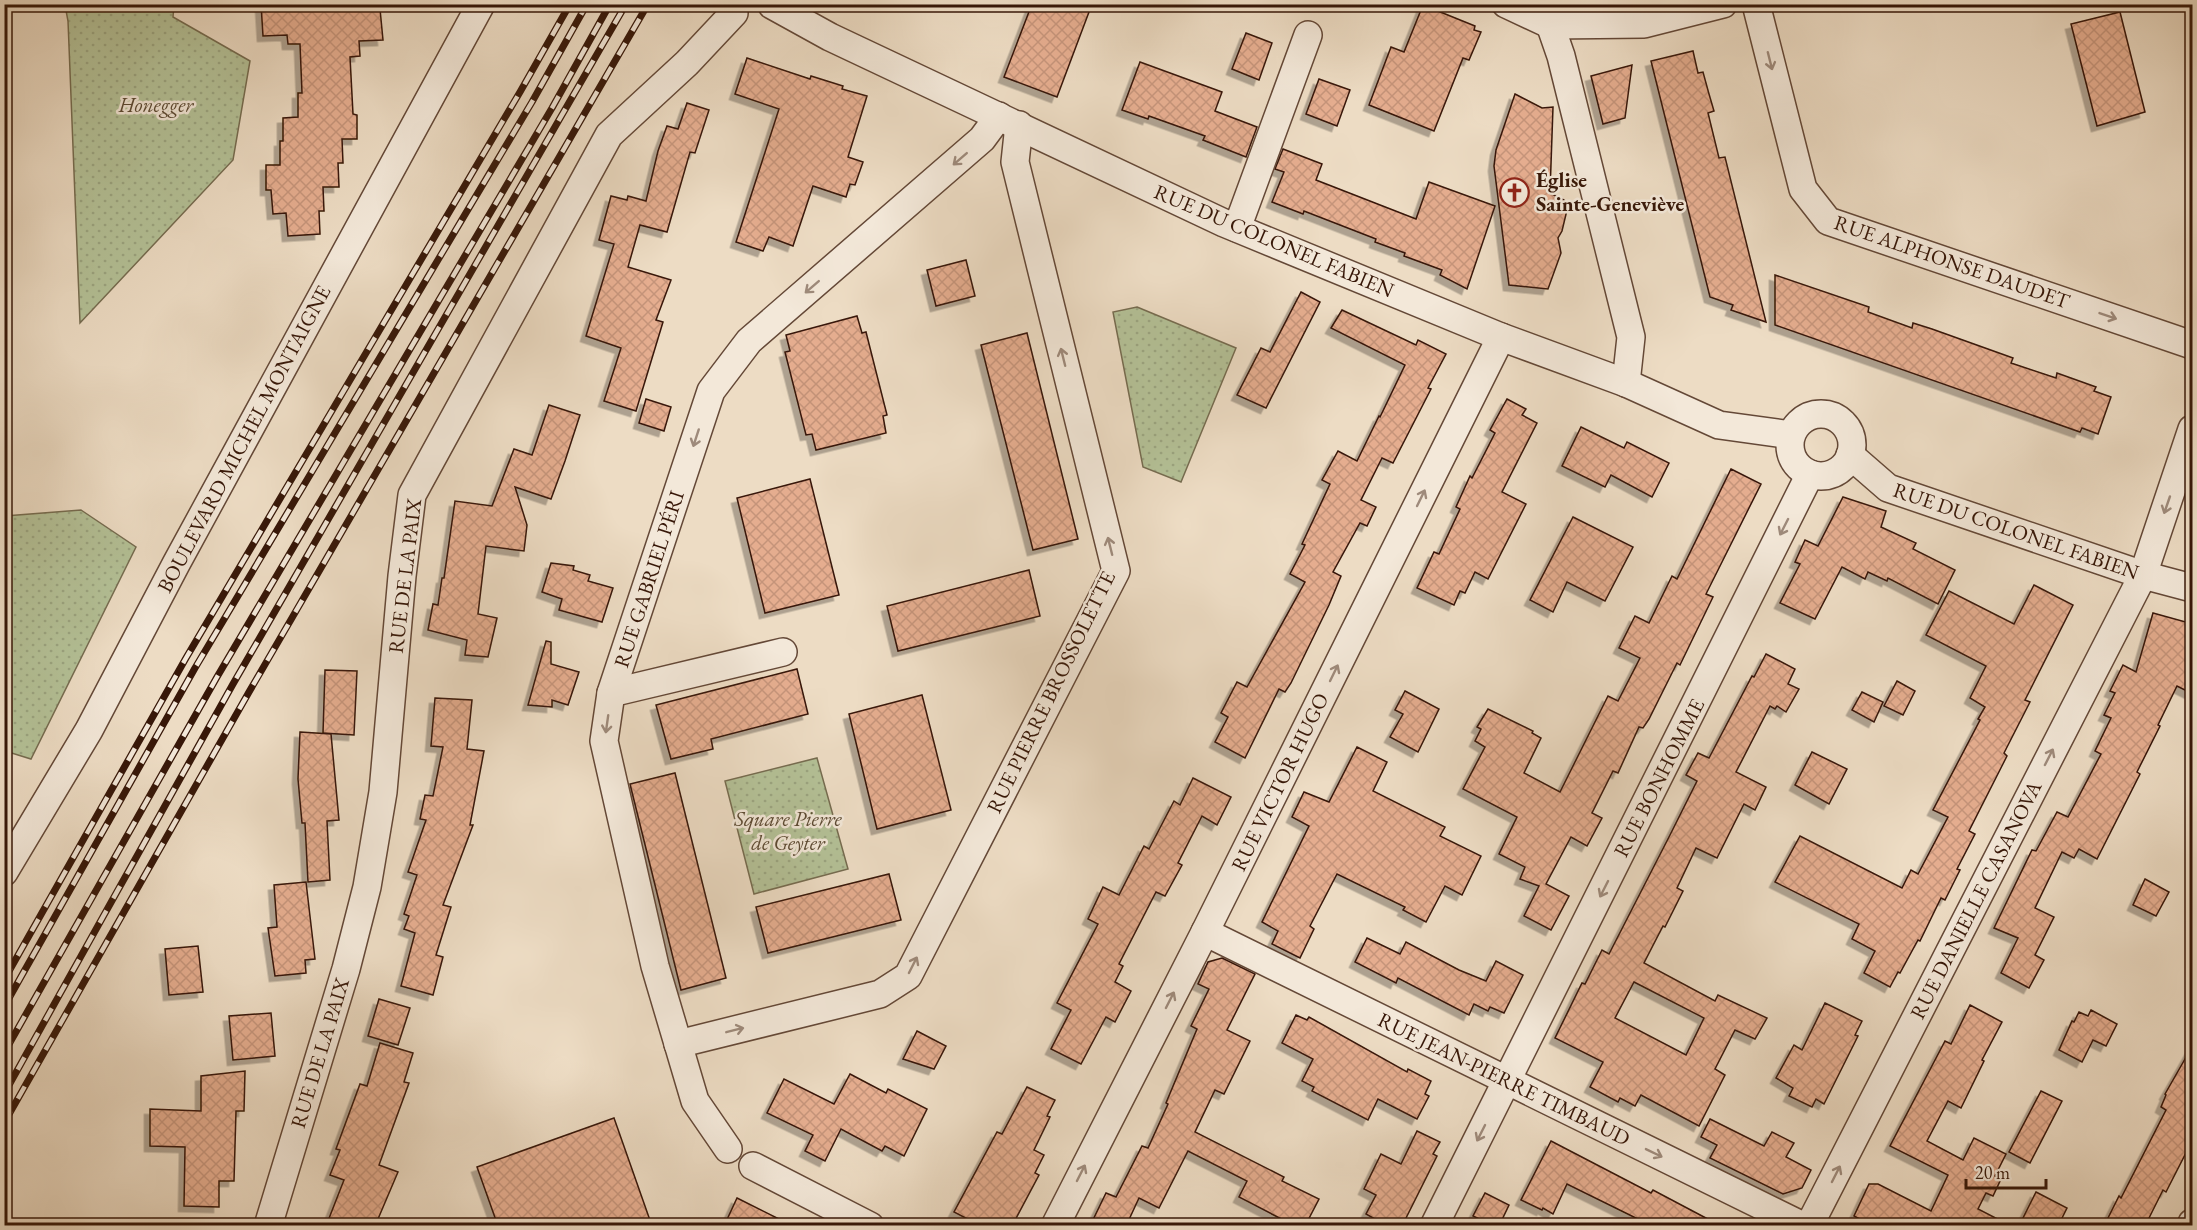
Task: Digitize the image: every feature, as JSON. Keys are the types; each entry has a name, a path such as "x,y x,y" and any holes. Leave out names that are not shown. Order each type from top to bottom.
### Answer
{"street":[{"name":"BOULEVARD MICHEL MONTAIGNE","path":"4,872 89,730 221,481 481,4"},
{"path":"1506,4 1547,15 1644,24 1722,4"},
{"name":"RUE ALPHONSE DAUDET","path":"1756,4 1803,189 1828,221 2193,345"},
{"name":"RUE DE LA PAIX","path":"268,1226 346,969 368,886 383,792 402,576 412,495 609,135 687,63 730,9 742,17 759,16 772,5"},
{"name":"RUE DU COLONEL FABIEN","path":"772,5 830,37 1237,228 1502,337 1626,383 1719,425 1791,435"},
{"path":"1547,15 1561,56 1631,337 1626,383"},
{"path":"1237,228 1308,35"},
{"name":"RUE GABRIEL PÉRI","path":"728,1149 695,1101 655,966 604,741 611,693 711,391 749,341 982,139 1009,120"},
{"name":"RUE PIERRE BROSSOLETTE","path":"678,1044 880,994 908,976 1116,571 1015,162 1009,120"},
{"name":"RUE VICTOR HUGO","path":"1055,1226 1205,932 1502,337"},
{"path":"1813,415 1833,416 1847,429 1852,446 1850,455 1845,464 1830,474 1820,476 1810,474 1802,469 1791,454 1791,435 1804,419 1813,415"},
{"path":"2143,575 2193,429"},
{"name":"RUE DU COLONEL FABIEN","path":"1850,455 1888,488 2143,575 2193,588"},
{"name":"RUE BONHOMME","path":"1434,1226 1810,474"},
{"name":"RUE DANIELLE CASANOVA","path":"1809,1226 2143,575"},
{"path":"611,693 783,652"},
{"name":"RUE JEAN-PIERRE TIMBAUD","path":"1205,932 1803,1226"},
{"path":"753,1166 870,1226"}],"green space":[{"name":"Honegger","path":"65,5 174,5 173,17 250,61 233,160 80,323 68,21"},
{"path":"1137,307 1236,348 1181,482 1143,467 1113,312"},
{"path":"81,510 136,547 31,759 5,751 5,516"},
{"name":"Square Pierre de Geyter","path":"817,758 848,869 754,894 725,781"}],"building":[{"path":"261,4 358,4 358,10 380,9 383,40 359,41 360,56 350,57 353,114 357,115 357,139 342,139 343,163 338,163 339,187 323,187 324,211 319,211 320,234 288,236 286,213 273,214 271,190 266,190 266,165 280,165 283,118 298,117 298,93 302,93 300,44 288,44 287,35 263,36"},
{"path":"1032,4 1092,4 1057,97 1004,77"},
{"path":"1423,5 1475,26 1474,30 1481,32 1469,60 1463,58 1434,131 1369,105 1391,47 1404,52"},
{"path":"2120,12 2145,112 2097,126 2071,24"},
{"path":"1246,33 1272,43 1259,80 1232,69"},
{"path":"1693,51 1698,73 1703,72 1714,111 1708,113 1719,158 1725,157 1766,322 1731,310 1733,305 1710,297 1651,61"},
{"path":"747,58 810,79 811,76 843,86 842,89 867,96 848,157 863,162 855,185 850,184 846,197 813,186 793,246 769,237 763,251 736,242 779,109 735,94"},
{"path":"1140,62 1222,92 1215,111 1257,127 1246,157 1203,140 1205,136 1149,116 1148,119 1122,110"},
{"path":"1632,65 1625,118 1603,124 1591,76"},
{"path":"1319,79 1350,90 1337,126 1306,114"},
{"name":"Église Sainte-Geneviève","path":"1515,94 1542,108 1553,107 1550,193 1564,200 1567,210 1558,238 1561,253 1548,289 1509,285 1494,166 1496,150"},
{"path":"687,103 709,110 695,153 690,152 667,232 640,225 628,267 671,280 656,320 663,322 636,411 604,401 621,348 586,336 614,244 599,240 611,196 627,200 628,196 646,201 658,151 667,126 678,129"},
{"path":"1283,149 1322,164 1316,180 1416,219 1429,182 1495,206 1467,289 1440,275 1442,270 1404,256 1405,253 1375,242 1376,239 1304,211 1303,214 1272,202 1284,172 1275,169"},
{"path":"966,260 975,296 936,306 927,270"},
{"path":"1775,275 1869,307 1868,312 1912,328 1913,323 2013,358 2011,363 2056,378 2057,373 2096,387 2094,391 2111,397 2098,434 2082,428 2080,432 1775,325"},
{"path":"1301,292 1320,302 1266,408 1237,395 1261,348 1270,352"},
{"path":"1342,310 1416,345 1418,340 1446,354 1428,388 1431,389 1393,463 1382,458 1361,500 1376,507 1367,526 1360,523 1333,572 1341,576 1329,605 1291,683 1285,692 1279,689 1245,758 1215,742 1228,717 1221,713 1237,682 1247,687 1305,582 1290,574 1305,545 1302,544 1330,484 1322,480 1338,451 1357,461 1405,365 1331,328"},
{"path":"857,316 862,333 866,332 887,415 883,416 886,433 816,450 812,434 806,435 785,352 790,351 786,335"},
{"path":"1027,333 1078,539 1033,550 981,345"},
{"path":"646,399 671,407 664,431 639,423"},
{"path":"1507,399 1526,409 1522,415 1537,423 1502,492 1526,504 1488,579 1475,572 1465,593 1460,591 1454,605 1417,588 1434,552 1439,554 1460,509 1456,507 1470,476 1472,478 1495,433 1490,430"},
{"path":"549,405 580,415 565,461 551,499 515,487 527,525 524,551 486,546 478,614 497,618 488,657 465,655 467,640 428,630 433,604 438,605 442,578 444,578 455,501 492,506 514,449 532,455"},
{"path":"1581,427 1624,448 1627,442 1669,463 1652,497 1611,475 1605,487 1562,466"},
{"path":"1731,469 1761,484 1706,594 1713,597 1680,665 1677,663 1649,719 1643,728 1639,727 1618,773 1613,771 1592,813 1602,818 1587,846 1571,837 1546,884 1569,896 1551,930 1524,916 1539,886 1520,879 1525,867 1499,854 1517,817 1463,789 1485,747 1475,741 1481,729 1477,727 1488,709 1533,731 1532,733 1541,738 1524,773 1560,792 1608,696 1618,701 1640,658 1619,648 1635,616 1649,623 1672,576 1677,579"},
{"path":"810,479 839,595 765,613 737,498"},
{"path":"1843,497 1886,511 1881,527 1916,543 1913,549 1955,570 1938,604 1888,578 1887,581 1868,572 1865,579 1842,567 1815,619 1780,603 1800,564 1795,562 1805,540 1818,546"},
{"path":"1573,517 1633,547 1605,601 1567,582 1553,612 1530,600"},
{"path":"551,563 574,566 573,570 590,575 588,581 613,588 602,622 559,610 562,599 542,592"},
{"path":"1029,570 1040,616 898,651 887,606"},
{"path":"2034,585 2073,605 2025,700 2030,702 2004,753 2007,756 1969,831 1975,834 1957,869 1960,870 1945,900 1941,898 1920,941 1918,940 1890,987 1864,973 1875,951 1852,939 1859,924 1775,882 1800,836 1902,888 1911,870 1918,874 1948,817 1933,810 1985,707 1970,698 1986,666 1926,635 1949,591 2014,624"},
{"path":"2153,613 2193,624 2193,694 2177,686 2137,772 2140,774 2097,859 2079,849 2074,858 2062,852 2035,908 2054,917 2035,955 2044,960 2029,988 2001,973 2018,938 1994,928 2032,850 2036,851 2057,812 2068,817 2101,754 2095,751 2111,718 2104,715 2115,693 2110,691 2123,665 2136,672"},
{"path":"546,641 551,642 551,664 579,672 568,705 552,700 552,707 528,705"},
{"path":"1766,654 1795,669 1788,684 1799,689 1786,712 1777,706 1775,709 1770,706 1736,772 1766,787 1755,810 1744,804 1717,858 1696,848 1677,888 1683,891 1644,963 1715,1001 1718,995 1767,1018 1755,1039 1735,1030 1715,1069 1725,1075 1699,1126 1641,1095 1635,1106 1620,1098 1618,1102 1590,1087 1603,1062 1555,1038 1582,983 1585,984 1602,950 1609,954 1670,835 1697,781 1686,775 1698,753 1709,758 1752,676 1754,677","holes":["1634,982 1704,1018 1686,1055 1615,1018"]},
{"path":"797,669 808,714 711,739 713,749 671,759 656,705"},
{"path":"325,670 357,671 354,735 323,733"},
{"path":"1897,681 1915,691 1903,715 1884,706"},
{"path":"1405,691 1439,709 1418,752 1390,737 1403,714 1395,710"},
{"path":"1862,692 1883,702 1874,722 1852,710"},
{"path":"922,695 951,810 877,829 849,714"},
{"path":"435,698 472,700 467,749 484,751 470,825 473,825 443,905 451,907 436,955 443,957 433,995 401,986 415,933 404,929 409,916 404,914 417,875 408,872 426,820 420,819 425,795 433,796 443,747 431,746"},
{"path":"300,732 331,734 339,820 327,821 330,880 308,882 305,823 302,823 298,779"},
{"path":"1357,747 1387,762 1373,791 1445,827 1440,836 1481,856 1462,895 1445,886 1426,922 1403,910 1405,907 1337,874 1310,926 1314,929 1300,958 1272,944 1278,931 1262,922 1309,826 1292,817 1304,792 1329,802"},
{"path":"1812,752 1847,769 1829,804 1795,785"},
{"path":"675,773 726,978 681,990 630,784"},
{"path":"1193,778 1231,797 1217,825 1202,816 1178,863 1182,865 1165,896 1156,892 1119,964 1123,966 1115,982 1131,991 1115,1022 1106,1017 1081,1064 1051,1049 1071,1010 1057,1003 1098,924 1088,919 1103,887 1119,895 1144,846 1149,849 1174,801 1180,805"},
{"path":"889,874 901,920 768,953 756,907"},
{"path":"2145,879 2169,892 2156,916 2133,905"},
{"path":"306,882 315,959 305,960 306,973 275,976 268,928 277,927 274,885"},
{"path":"1367,938 1400,954 1406,942 1459,970 1486,981 1496,961 1523,975 1504,1013 1490,1007 1488,1011 1474,1004 1469,1015 1398,978 1396,983 1355,962"},
{"path":"198,946 203,992 169,995 165,949"},
{"path":"1222,958 1255,974 1227,1030 1250,1041 1224,1094 1215,1090 1195,1132 1284,1177 1282,1181 1319,1199 1305,1226 1295,1226 1239,1197 1247,1181 1188,1151 1159,1208 1139,1198 1126,1226 1090,1226 1106,1193 1116,1197 1142,1146 1148,1148 1197,1029 1191,1026 1209,989 1198,984 1208,962"},
{"path":"379,999 410,1008 398,1045 368,1036"},
{"path":"1825,1003 1862,1021 1855,1035 1858,1036 1824,1104 1816,1099 1812,1107 1789,1096 1793,1088 1776,1078 1794,1045 1802,1050"},
{"path":"1970,1005 2002,1022 1961,1108 1948,1101 1927,1141 1963,1160 1974,1138 2006,1154 1995,1176 2001,1179 1993,1196 1986,1193 1978,1209 2011,1226 1873,1226 1854,1216 1869,1184 1878,1184 1931,1211 1948,1175 1890,1146 1945,1041 1951,1044"},
{"path":"2091,1010 2117,1024 2106,1046 2093,1040 2082,1062 2059,1050 2072,1021 2074,1022 2079,1012 2088,1016"},
{"path":"271,1013 275,1056 233,1060 229,1016"},
{"path":"1296,1015 1307,1020 1309,1017 1407,1072 1408,1069 1431,1081 1425,1094 1429,1096 1417,1119 1378,1099 1368,1120 1312,1091 1314,1087 1302,1081 1313,1059 1282,1043"},
{"path":"917,1031 946,1046 934,1069 903,1059"},
{"path":"380,1043 413,1053 404,1082 409,1083 379,1165 398,1172 375,1226 326,1226 344,1180 330,1175 340,1150 336,1149 360,1084 367,1086"},
{"path":"2193,1045 2193,1139 2166,1192 2163,1190 2145,1226 2104,1226 2166,1110 2161,1107 2165,1094"},
{"path":"245,1071 244,1111 236,1111 234,1181 219,1181 219,1207 184,1206 185,1147 150,1146 150,1109 201,1111 201,1076"},
{"path":"850,1074 886,1093 888,1089 927,1109 904,1156 885,1146 882,1151 841,1129 825,1161 805,1151 813,1135 767,1113 784,1079 834,1104"},
{"path":"1027,1087 1055,1100 1047,1116 1050,1117 1034,1150 1044,1155 1035,1173 1039,1175 1012,1226 981,1226 954,1212 997,1132 1002,1134"},
{"path":"2041,1091 2062,1101 2030,1163 2009,1152"},
{"path":"614,1118 652,1226 498,1226 477,1167"},
{"path":"1710,1119 1764,1146 1772,1132 1794,1143 1786,1157 1811,1170 1802,1188 1783,1194 1710,1158 1717,1145 1701,1137"},
{"path":"1417,1131 1440,1142 1433,1154 1437,1156 1402,1226 1387,1226 1366,1214 1376,1195 1364,1189 1381,1154 1401,1164"},
{"path":"1551,1141 1721,1226 1652,1226 1567,1184 1553,1214 1521,1200"},
{"path":"2036,1192 2067,1208 2058,1226 2019,1226"},
{"path":"1485,1193 1509,1205 1499,1226 1473,1216"},
{"path":"737,1198 793,1226 724,1226"}],"railway":[{"path":"4,980 186,658 570,4"},
{"path":"4,1007 195,668 532,102 587,4"},
{"path":"4,1053 217,677 552,108 610,4"},
{"path":"4,1094 233,684 626,4"},
{"path":"4,1123 249,692 648,4"}],"place":[{"name":"Église Sainte-Geneviève","path":"1515,192"}]}
